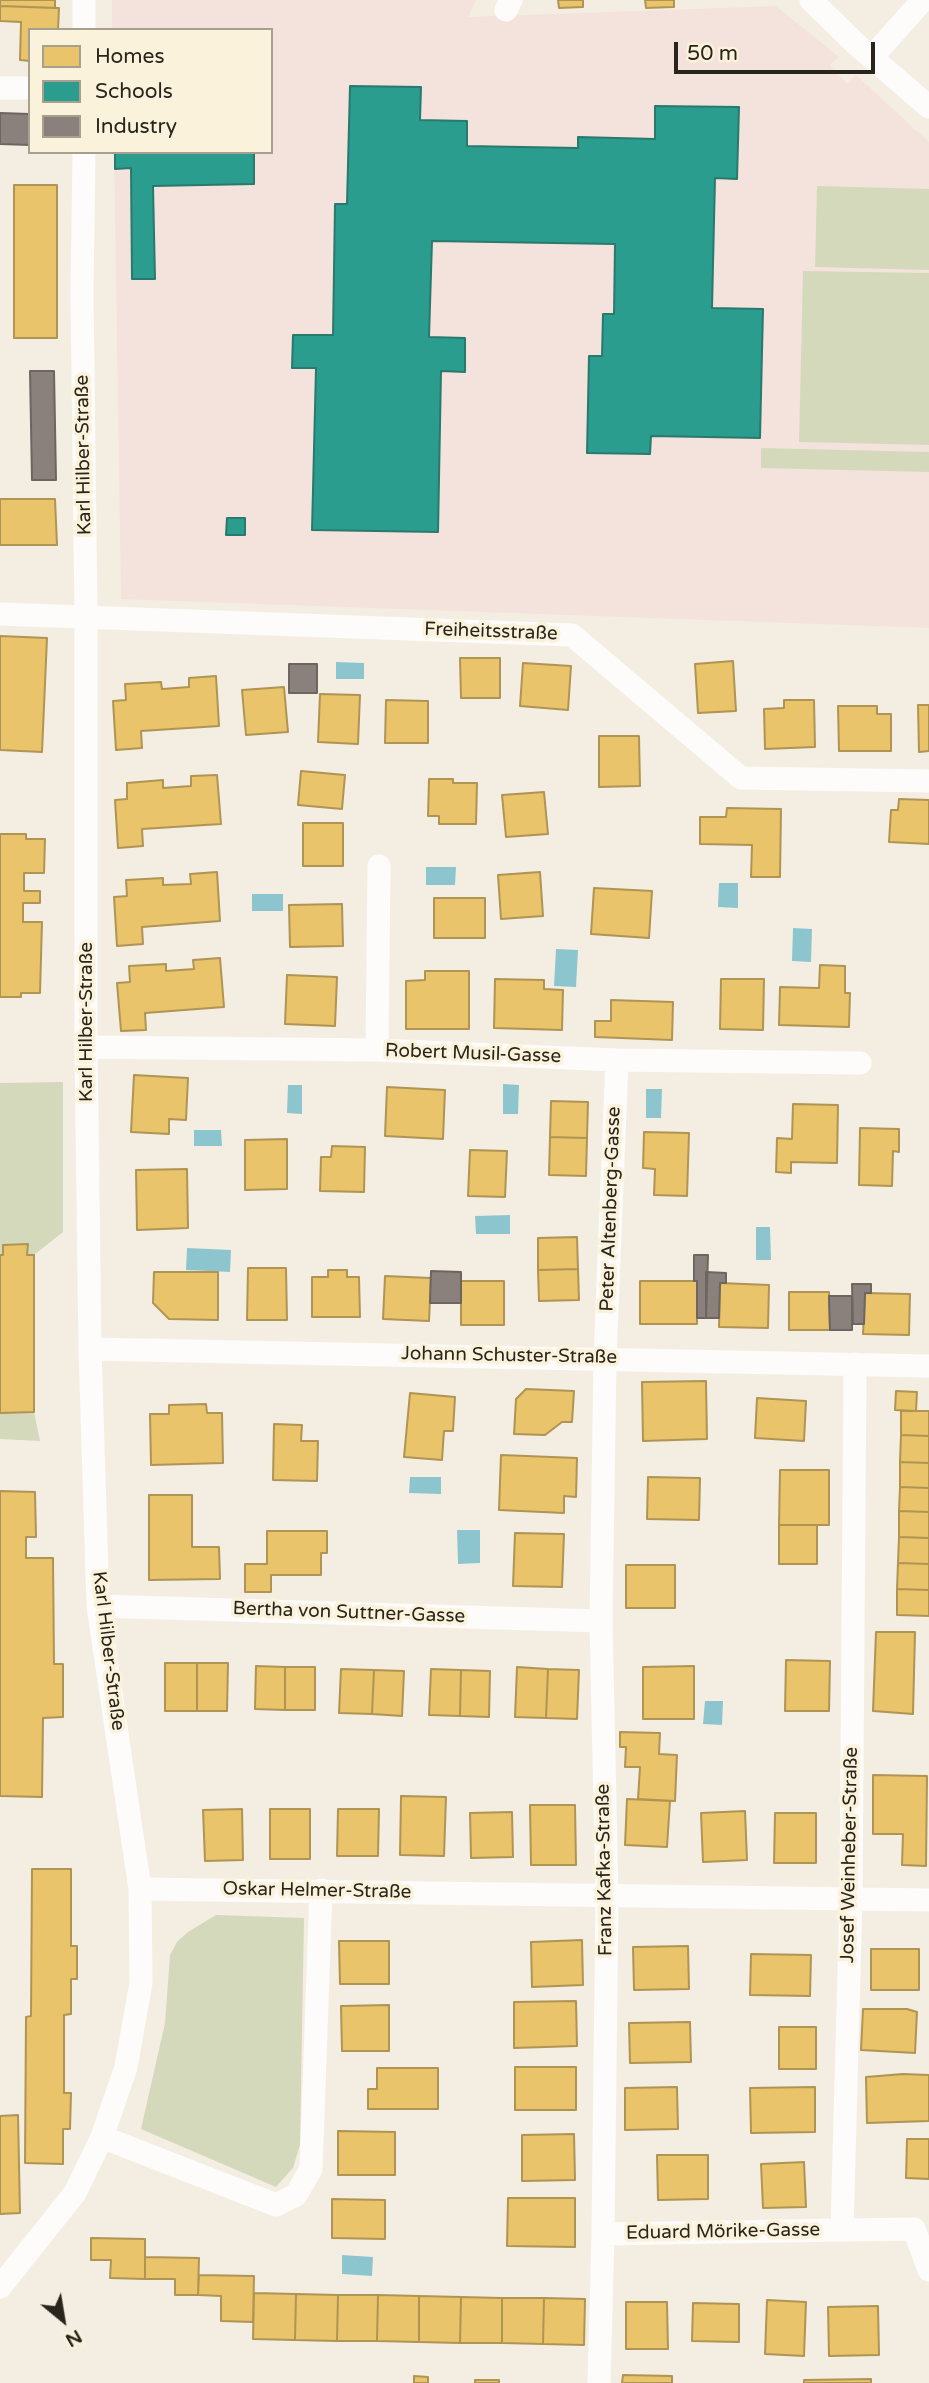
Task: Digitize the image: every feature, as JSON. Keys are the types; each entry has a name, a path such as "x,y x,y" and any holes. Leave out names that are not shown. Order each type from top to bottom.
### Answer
{"street":[{"path":"83,0 84,28"},
{"path":"811,0 929,107"},
{"path":"872,57 923,0"},
{"path":"0,88 28,88"},
{"name":"Karl Hilber-Straße","path":"84,154 82,306 86,616 86,1047 90,1349 98,1606 140,1889"},
{"name":"Freiheitsstraße","path":"0,614 572,635 741,778 929,781"},
{"path":"377,1050 379,866"},
{"name":"Robert Musil-Gasse","path":"86,1047 377,1050 617,1060 860,1063"},
{"name":"Peter Altenberg-Gasse","path":"605,1358 617,1060"},
{"name":"Johann Schuster-Straße","path":"90,1349 929,1366"},
{"name":"Franz Kafka-Straße","path":"599,2383 607,1897 601,1621 605,1358"},
{"name":"Josef Weinheber-Straße","path":"842,2230 850,1899 855,1364"},
{"name":"Bertha von Suttner-Gasse","path":"98,1606 601,1621"},
{"path":"0,2287 75,2193 102,2137 126,2067 141,1983 140,1889"},
{"name":"Oskar Helmer-Straße","path":"140,1889 929,1900"},
{"path":"102,2137 276,2205 296,2195 311,2169 321,1890"},
{"path":"842,2230 914,2230 929,2270"},
{"name":"Eduard Mörike-Gasse","path":"603,2234 842,2230"}],"shaded area":[{"path":"112,0 476,0 468,17 776,6 839,57 830,65 847,84 856,75 929,142 929,628 121,599 114,154 273,154 273,28 112,28"}],"green space":[{"path":"817,186 929,189 929,270 815,267"},
{"path":"803,271 929,273 929,445 799,442"},
{"path":"761,448 929,452 929,472 761,468"},
{"path":"63,1082 63,1232 34,1255 34,1412 40,1441 0,1439 0,1083"},
{"path":"216,1915 304,1918 300,2145 293,2168 276,2187 141,2129 165,2023 170,1955 177,1942 188,1932"}],"water":[{"path":"336,662 364,663 364,679 336,679"},
{"path":"426,867 456,867 455,885 426,885"},
{"path":"719,883 738,883 738,908 718,907"},
{"path":"252,894 283,894 283,911 252,911"},
{"path":"793,928 812,929 811,962 792,961"},
{"path":"556,949 578,950 576,987 554,986"},
{"path":"503,1084 519,1085 518,1114 503,1114"},
{"path":"288,1085 302,1085 302,1114 287,1113"},
{"path":"646,1089 662,1089 661,1118 646,1118"},
{"path":"194,1130 221,1130 222,1146 194,1146"},
{"path":"510,1215 510,1234 476,1234 475,1216"},
{"path":"756,1227 770,1227 771,1260 756,1260"},
{"path":"187,1248 231,1250 230,1272 186,1270"},
{"path":"410,1477 441,1477 441,1494 409,1493"},
{"path":"457,1530 480,1530 480,1563 458,1564"},
{"path":"705,1701 723,1701 722,1725 703,1724"},
{"path":"342,2255 373,2257 372,2276 342,2274"}],"building: Homes":[{"path":"0,0 55,0 55,8 0,6"},
{"path":"558,0 583,0 583,7 559,8"},
{"path":"645,0 674,0 674,7 646,8"},
{"path":"0,6 59,8 58,28 28,28 28,61 20,60 21,22 0,21"},
{"path":"14,185 57,185 57,338 14,338"},
{"path":"0,499 55,499 57,545 0,545"},
{"path":"0,636 47,638 42,752 0,750"},
{"path":"460,658 500,658 500,698 461,698"},
{"path":"733,661 736,711 698,713 695,664"},
{"path":"523,663 571,666 568,710 520,706"},
{"path":"216,676 219,726 141,731 142,748 116,750 113,701 126,700 125,684 161,682 162,689 189,687 189,678"},
{"path":"284,687 288,732 246,735 242,690"},
{"path":"320,694 360,695 358,744 318,742"},
{"path":"386,700 428,701 428,743 385,743"},
{"path":"784,700 814,700 815,747 765,749 764,709 784,708"},
{"path":"918,705 929,705 929,751 919,752"},
{"path":"838,706 877,706 877,714 891,714 891,751 839,751"},
{"path":"599,736 639,736 640,786 599,787"},
{"path":"301,771 345,775 342,809 298,805"},
{"path":"217,775 221,824 142,829 143,846 118,848 115,800 127,799 127,783 163,780 163,788 191,786 191,776"},
{"path":"429,779 477,783 476,824 439,824 439,816 428,816"},
{"path":"544,792 548,834 506,837 502,795"},
{"path":"899,799 929,800 929,844 889,842 891,810 898,810"},
{"path":"727,808 781,809 780,877 751,877 752,845 700,844 700,817 726,817"},
{"path":"303,823 343,823 343,866 303,866"},
{"path":"0,834 26,834 26,839 45,839 44,873 24,873 24,891 40,891 40,903 23,903 23,922 42,922 40,993 21,993 21,997 0,997"},
{"path":"217,872 220,921 142,927 143,944 117,946 114,897 127,896 126,880 163,878 163,885 191,884 190,874"},
{"path":"540,872 543,916 501,919 498,875"},
{"path":"594,888 652,891 649,938 591,934"},
{"path":"434,898 485,898 485,938 434,938"},
{"path":"342,904 343,946 290,947 289,905"},
{"path":"220,958 224,1007 145,1013 146,1030 121,1031 117,983 130,982 129,966 166,964 166,971 194,969 193,960"},
{"path":"820,965 845,966 845,993 850,993 849,1027 779,1025 780,987 819,988"},
{"path":"425,971 469,971 469,1029 406,1029 406,981 425,980"},
{"path":"287,975 337,977 335,1026 285,1024"},
{"path":"495,979 544,980 544,989 563,990 562,1030 494,1028"},
{"path":"721,979 764,979 763,1030 720,1029"},
{"path":"611,1000 673,1002 672,1040 595,1037 595,1021 611,1021"},
{"path":"134,1075 188,1078 186,1120 169,1119 169,1134 131,1132"},
{"path":"387,1087 445,1090 443,1139 385,1136"},
{"path":"551,1101 588,1102 587,1138 550,1137"},
{"path":"793,1104 838,1105 837,1163 791,1162 791,1173 776,1172 777,1138 792,1139"},
{"path":"860,1128 899,1129 899,1152 893,1151 892,1186 859,1185"},
{"path":"644,1132 689,1133 687,1196 654,1195 655,1169 643,1168"},
{"path":"550,1137 587,1138 586,1176 549,1175"},
{"path":"287,1139 287,1189 245,1190 245,1140"},
{"path":"332,1146 365,1147 364,1192 320,1191 321,1157 331,1157"},
{"path":"470,1150 507,1151 505,1197 468,1196"},
{"path":"187,1169 188,1228 137,1230 136,1170"},
{"path":"577,1237 578,1269 538,1270 538,1238"},
{"path":"28,1244 27,1255 34,1255 34,1412 0,1413 0,1255 3,1255 3,1245"},
{"path":"248,1268 286,1268 287,1320 247,1320"},
{"path":"578,1269 579,1300 539,1301 538,1270"},
{"path":"328,1270 347,1270 347,1277 359,1277 360,1317 312,1317 312,1277 328,1277"},
{"path":"154,1272 218,1272 218,1320 169,1319 153,1303"},
{"path":"385,1276 431,1278 429,1321 383,1319"},
{"path":"461,1281 504,1281 504,1325 461,1325"},
{"path":"640,1281 697,1281 697,1324 640,1324"},
{"path":"720,1283 769,1285 768,1328 719,1327"},
{"path":"789,1292 829,1292 830,1330 789,1330"},
{"path":"865,1293 910,1294 909,1335 863,1334"},
{"path":"706,1381 707,1439 643,1441 642,1382"},
{"path":"526,1389 574,1391 572,1422 562,1422 545,1435 514,1434 516,1399"},
{"path":"896,1391 917,1392 916,1411 895,1410"},
{"path":"410,1393 455,1397 453,1431 444,1431 442,1460 404,1457"},
{"path":"757,1398 806,1401 804,1441 755,1438"},
{"path":"206,1404 207,1413 222,1413 223,1463 151,1465 150,1414 169,1414 169,1405"},
{"path":"901,1411 929,1411 929,1436 901,1435"},
{"path":"274,1424 302,1425 301,1441 318,1441 317,1481 273,1480"},
{"path":"901,1435 929,1436 929,1463 900,1462"},
{"path":"501,1455 577,1458 576,1497 564,1496 564,1513 499,1510"},
{"path":"900,1462 929,1463 929,1488 900,1487"},
{"path":"780,1470 829,1470 829,1525 779,1525"},
{"path":"648,1477 700,1478 699,1520 647,1519"},
{"path":"900,1487 929,1488 929,1512 899,1511"},
{"path":"0,1491 35,1492 36,1537 26,1537 26,1558 53,1558 54,1664 63,1664 63,1717 43,1718 42,1797 0,1796"},
{"path":"149,1495 192,1495 192,1547 219,1547 220,1579 149,1580"},
{"path":"899,1511 929,1512 929,1538 899,1537"},
{"path":"779,1525 817,1525 817,1564 779,1564"},
{"path":"267,1531 327,1531 327,1553 321,1553 321,1575 271,1575 271,1592 245,1592 245,1564 267,1564"},
{"path":"515,1533 564,1534 562,1587 513,1586"},
{"path":"899,1537 929,1538 929,1564 898,1563"},
{"path":"898,1563 929,1564 929,1590 897,1589"},
{"path":"626,1565 675,1565 675,1608 626,1608"},
{"path":"897,1589 929,1590 929,1616 897,1615"},
{"path":"876,1632 915,1632 913,1714 873,1711"},
{"path":"786,1660 830,1661 829,1711 785,1711"},
{"path":"165,1663 197,1663 197,1711 165,1711"},
{"path":"197,1663 228,1663 227,1711 197,1711"},
{"path":"256,1666 285,1667 285,1710 255,1709"},
{"path":"694,1666 694,1719 643,1719 643,1667"},
{"path":"285,1667 315,1667 315,1710 285,1710"},
{"path":"517,1667 548,1669 546,1718 515,1717"},
{"path":"341,1669 374,1670 372,1714 339,1713"},
{"path":"431,1669 461,1670 460,1716 429,1715"},
{"path":"548,1669 579,1670 577,1719 546,1718"},
{"path":"374,1670 404,1671 402,1716 372,1714"},
{"path":"461,1670 490,1671 489,1717 460,1716"},
{"path":"620,1732 660,1733 659,1754 677,1755 675,1801 638,1799 640,1767 625,1767 626,1747 620,1747"},
{"path":"873,1775 927,1776 926,1866 902,1865 903,1834 873,1834"},
{"path":"401,1796 446,1797 444,1856 400,1855"},
{"path":"627,1799 670,1801 667,1847 625,1845"},
{"path":"530,1805 575,1805 576,1865 531,1865"},
{"path":"242,1809 243,1860 205,1861 203,1810"},
{"path":"270,1809 310,1809 310,1859 270,1859"},
{"path":"338,1809 379,1809 378,1856 337,1856"},
{"path":"745,1811 747,1860 703,1862 701,1813"},
{"path":"512,1812 513,1857 471,1858 470,1813"},
{"path":"775,1813 816,1813 816,1863 774,1863"},
{"path":"32,1869 71,1869 71,1946 77,1946 77,1979 71,1979 71,2014 64,2015 64,2093 71,2093 70,2129 63,2129 63,2164 25,2163 26,2017 31,2016"},
{"path":"582,1940 583,1985 532,1987 531,1942"},
{"path":"339,1941 389,1941 389,1984 340,1984"},
{"path":"688,1946 689,1989 634,1990 633,1947"},
{"path":"871,1949 919,1949 919,1990 871,1990"},
{"path":"751,1954 811,1955 810,1996 750,1995"},
{"path":"576,2001 577,2046 514,2048 514,2002"},
{"path":"389,2005 389,2051 342,2051 341,2006"},
{"path":"863,2009 907,2009 917,2012 915,2053 861,2050"},
{"path":"690,2022 691,2062 630,2063 629,2023"},
{"path":"779,2027 816,2027 816,2069 779,2069"},
{"path":"515,2067 576,2067 576,2110 515,2110"},
{"path":"377,2068 438,2068 438,2109 368,2109 368,2089 377,2089"},
{"path":"929,2075 929,2121 867,2123 866,2077"},
{"path":"677,2087 678,2129 625,2130 625,2088"},
{"path":"815,2087 815,2132 751,2133 750,2088"},
{"path":"18,2115 20,2213 0,2214 0,2116"},
{"path":"338,2131 395,2132 395,2175 338,2175"},
{"path":"574,2134 575,2180 522,2181 522,2135"},
{"path":"907,2139 929,2139 929,2179 906,2178"},
{"path":"657,2155 708,2155 708,2199 658,2200"},
{"path":"804,2162 806,2207 763,2208 761,2164"},
{"path":"508,2198 575,2198 575,2247 507,2246"},
{"path":"332,2199 385,2200 385,2239 332,2238"},
{"path":"91,2238 145,2239 145,2279 110,2278 111,2260 91,2260"},
{"path":"145,2257 199,2258 198,2295 175,2295 175,2279 145,2279"},
{"path":"199,2275 254,2276 253,2322 221,2321 221,2296 198,2295"},
{"path":"254,2293 296,2294 295,2340 253,2339"},
{"path":"296,2294 338,2295 337,2341 295,2340"},
{"path":"338,2295 378,2295 377,2341 337,2341"},
{"path":"378,2295 419,2296 419,2342 377,2341"},
{"path":"419,2296 461,2297 460,2343 419,2342"},
{"path":"461,2297 502,2298 502,2343 460,2343"},
{"path":"502,2298 544,2298 543,2344 502,2343"},
{"path":"544,2298 585,2299 584,2345 543,2344"},
{"path":"767,2300 806,2302 804,2356 765,2354"},
{"path":"626,2302 667,2302 668,2349 626,2349"},
{"path":"693,2303 739,2304 739,2342 692,2341"},
{"path":"878,2306 879,2355 829,2356 828,2307"},
{"path":"623,2375 672,2376 672,2383 622,2383"},
{"path":"414,2376 428,2377 428,2383 414,2383"},
{"path":"871,2379 871,2383 804,2383 804,2380"},
{"path":"475,2380 499,2380 499,2383 475,2383"}],"building: Schools":[{"path":"350,86 421,87 420,120 467,121 467,146 578,148 578,137 655,139 655,106 739,107 737,179 715,178 712,308 763,309 760,438 651,436 650,454 587,453 589,356 602,356 603,314 614,314 615,244 432,241 429,337 465,338 465,372 441,371 438,532 312,530 316,368 292,368 293,335 333,335 335,204 347,204"},
{"path":"115,154 254,154 254,184 153,186 155,279 132,279 131,168 115,169"},
{"path":"227,518 245,518 245,535 226,535"}],"building: Industry":[{"path":"0,113 28,114 28,145 0,144"},
{"path":"30,371 54,371 56,480 32,480"},
{"path":"289,664 317,664 317,693 289,693"},
{"path":"694,1255 708,1255 706,1318 697,1318"},
{"path":"431,1271 461,1272 461,1303 430,1303"},
{"path":"706,1272 726,1273 726,1283 720,1283 719,1318 706,1318"},
{"path":"852,1284 871,1284 871,1293 865,1293 864,1324 853,1324"},
{"path":"829,1296 852,1296 852,1330 830,1330"}]}
